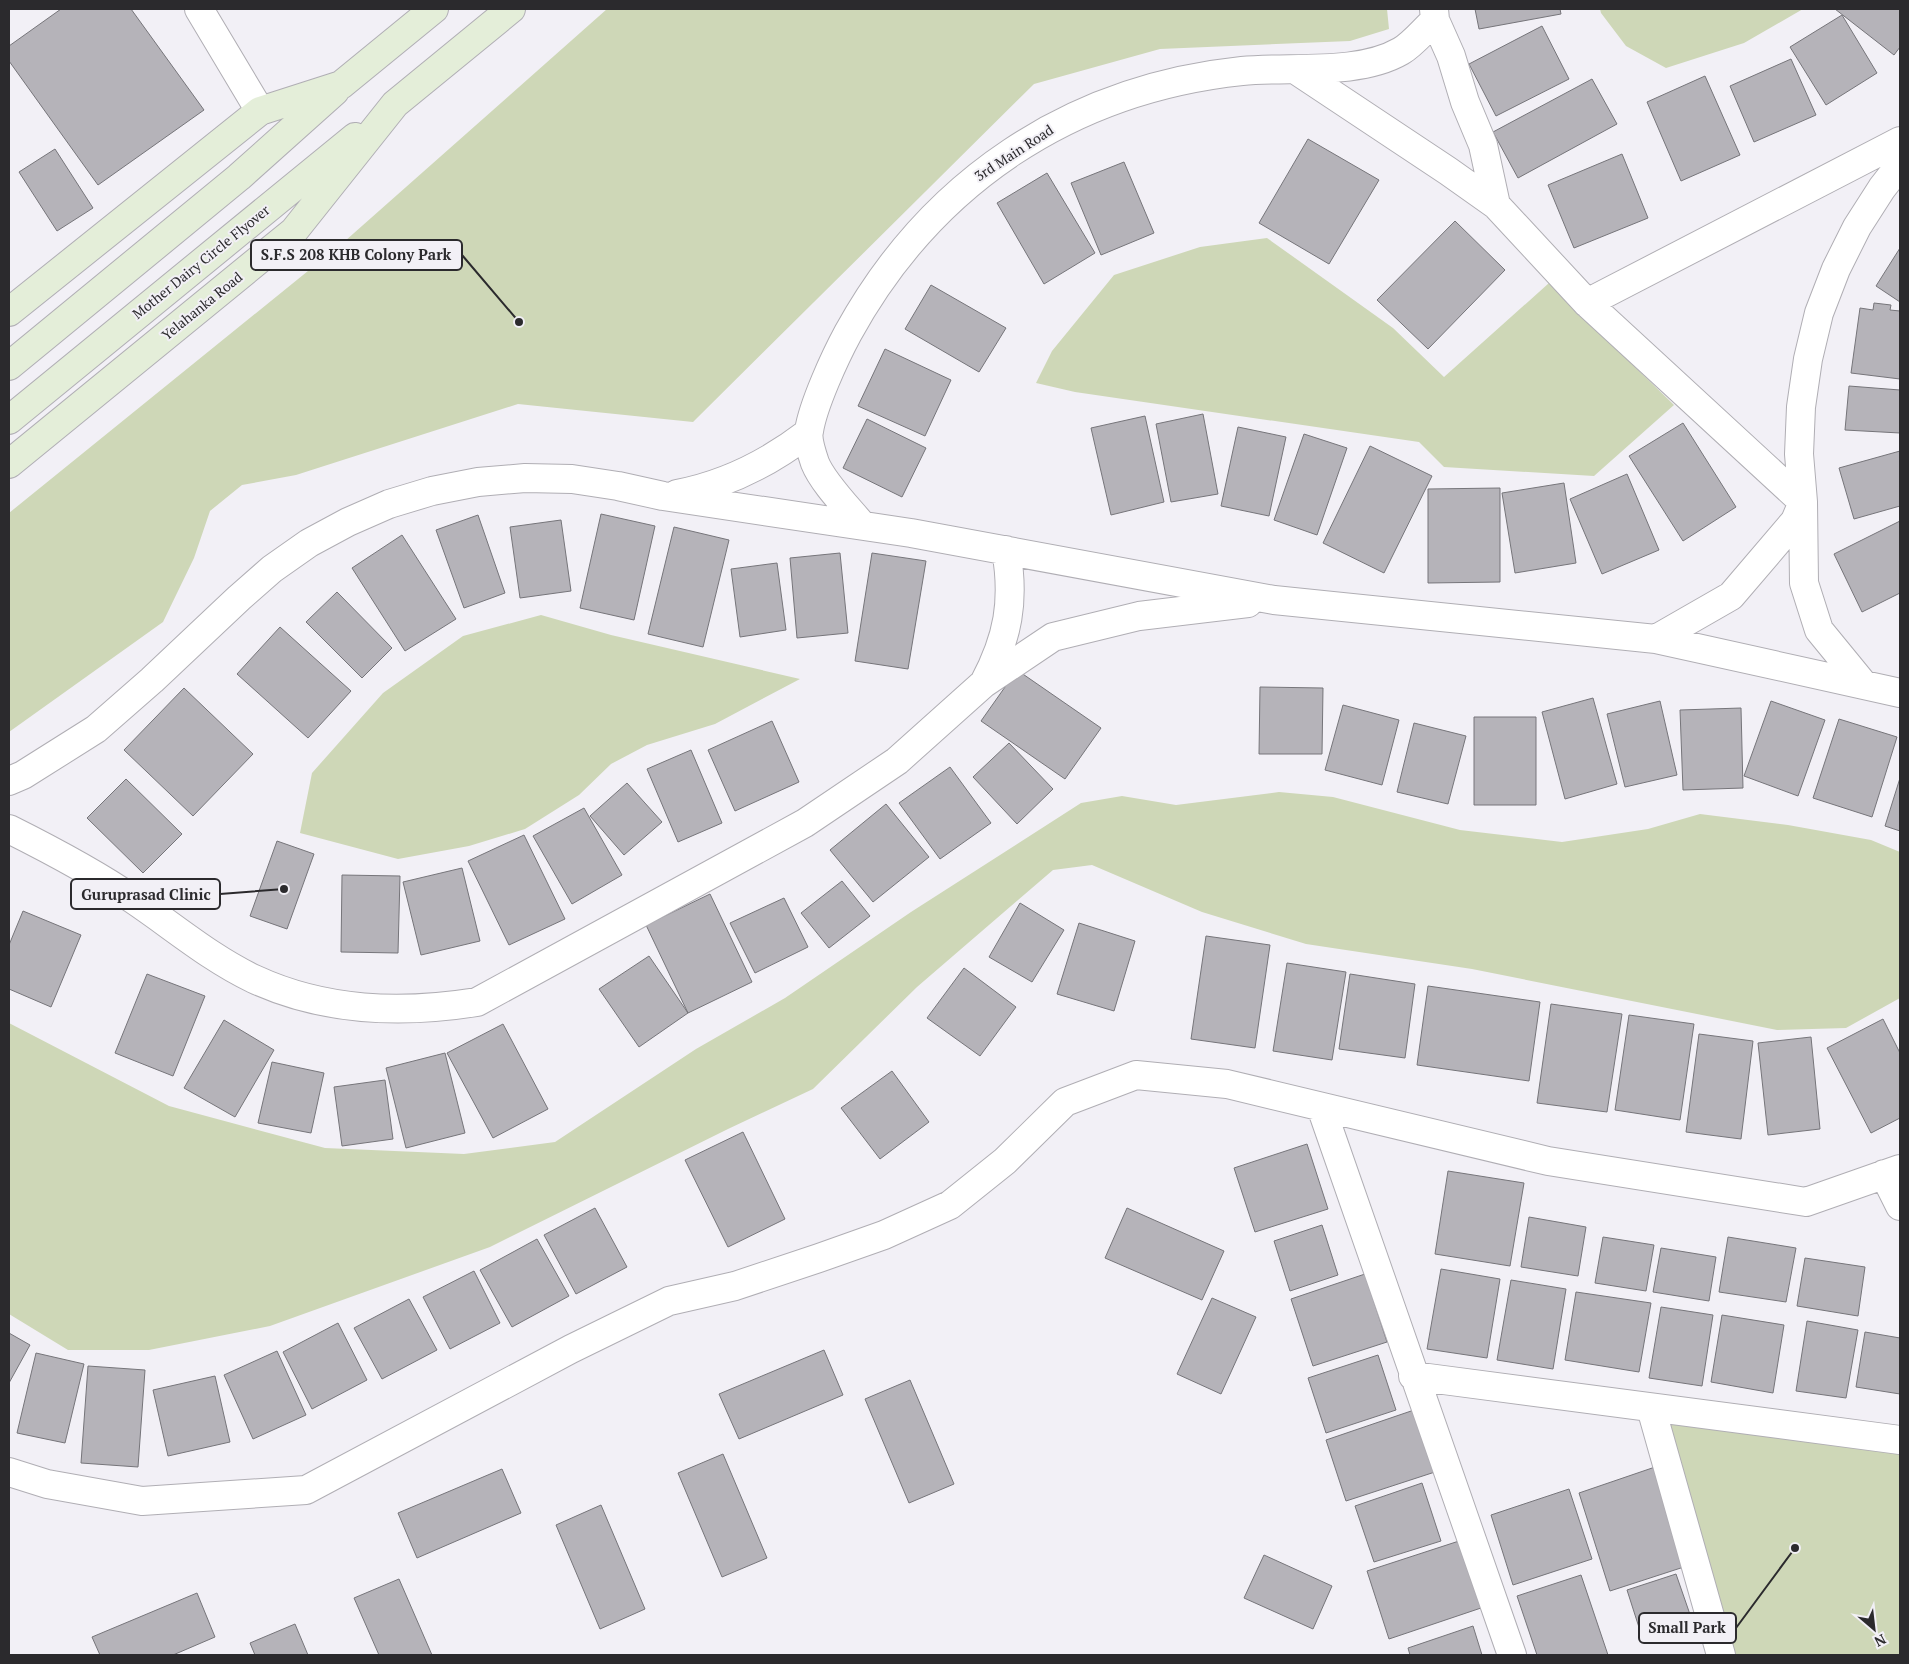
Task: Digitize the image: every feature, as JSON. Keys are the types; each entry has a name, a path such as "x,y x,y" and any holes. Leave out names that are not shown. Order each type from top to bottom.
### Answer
{"main road":[{"path":"9,366 239,176 341,85 434,9"},
{"name":"Yelahanka Road","path":"9,464 294,231 395,104 510,9"},
{"path":"9,312 260,111 341,85"},
{"name":"Mother Dairy Circle Flyover","path":"9,420 395,104"}],"street":[{"path":"199,9 260,111"},
{"path":"1435,14 1451,56 1465,102 1483,145 1496,205"},
{"name":"3rd Main Road","path":"808,433 823,388 842,344 864,303 892,263 922,226 947,202 1001,158 1045,131 1092,108 1141,90 1192,78 1244,71 1296,70 1362,64 1401,51 1435,14"},
{"path":"1296,70 1496,205 1587,303 1803,502"},
{"path":"1587,303 1900,141"},
{"path":"1864,684 1819,630 1804,583 1803,502 1799,454 1801,407 1808,359 1820,313 1836,269 1857,227 1882,188 1900,165"},
{"path":"663,496 688,492 755,467 783,452 808,433 816,464 862,525"},
{"path":"9,780 23,775 96,729 272,569 309,543 348,522 389,504 432,491 496,480 572,479 618,486 663,496 862,525 1006,550 1274,600 1656,639 1900,693"},
{"path":"1656,639 1731,596 1795,521 1803,502"},
{"path":"983,684 998,656 1007,627 1011,576 1006,550"},
{"path":"9,829 36,842 133,899 192,943 255,979 289,992 324,1002 362,1008 400,1010 439,1008 477,1002 805,823 897,761 983,684 1053,637 1139,616 1274,600"},
{"path":"9,1472 48,1484 142,1501 306,1490 571,1349 669,1301 735,1286 819,1258 884,1235 950,1205 1005,1160 1065,1102 1136,1075 1227,1084 1548,1160 1806,1202 1892,1172 1900,1206"},
{"path":"1321,1107 1413,1376 1512,1655"},
{"path":"1413,1376 1900,1440"},
{"path":"1651,1408 1721,1655"}],"green space":[{"path":"607,9 1387,9 1389,29 1350,41 1160,49 1034,84 693,422 518,404 296,475 242,485 210,511 194,558 163,622 9,732 9,513 345,241"},
{"path":"1600,9 1803,9 1744,43 1666,68 1626,46"},
{"path":"1267,238 1393,328 1444,377 1549,283 1674,405 1594,476 1444,467 1419,442 1075,392 1036,383 1052,351 1114,275 1200,247"},
{"path":"541,615 611,635 800,679 715,724 647,745 611,764 579,795 525,829 469,846 398,859 300,833 312,773 383,693 463,636"},
{"path":"1279,792 1333,797 1460,830 1562,842 1648,829 1700,814 1788,825 1871,840 1900,852 1900,998 1846,1028 1777,1030 1472,969 1306,944 1202,912 1092,865 1053,870 917,987 813,1089 490,1247 270,1326 149,1350 68,1350 9,1314 9,1023 169,1106 325,1148 464,1154 555,1142 696,1049 785,998 911,912 1081,803 1122,796 1176,805"},
{"path":"1651,1408 1900,1440 1900,1655 1721,1655"}],"building":[{"path":"61,9 131,9 204,110 98,185 9,61 9,46"},
{"path":"1475,9 1560,9 1561,14 1479,29"},
{"path":"1835,9 1900,9 1900,47 1894,55"},
{"path":"1842,15 1877,73 1826,105 1790,47"},
{"path":"1542,26 1569,79 1496,116 1469,64"},
{"path":"1791,59 1816,115 1754,142 1730,86"},
{"path":"1705,76 1740,155 1681,181 1647,102"},
{"path":"1592,79 1617,124 1518,178 1493,132"},
{"path":"1308,139 1379,180 1329,264 1259,223"},
{"path":"55,149 93,208 57,231 19,172"},
{"path":"1622,154 1648,218 1574,248 1548,185"},
{"path":"1124,162 1154,233 1101,255 1071,183"},
{"path":"1047,173 1095,253 1044,284 997,203"},
{"path":"1455,221 1505,270 1428,349 1377,300"},
{"path":"1900,248 1900,302 1876,286"},
{"path":"931,285 1006,328 979,372 905,329"},
{"path":"1874,303 1891,305 1890,310 1900,311 1900,379 1851,373 1860,308 1873,310"},
{"path":"885,349 951,380 925,436 858,406"},
{"path":"1849,386 1900,390 1900,433 1845,430"},
{"path":"1203,414 1218,494 1171,502 1156,424"},
{"path":"1145,416 1164,502 1111,515 1091,428"},
{"path":"867,419 926,448 902,497 843,468"},
{"path":"1683,423 1736,507 1683,541 1629,456"},
{"path":"1238,427 1286,437 1269,516 1221,506"},
{"path":"1304,434 1347,448 1317,535 1274,520"},
{"path":"1370,446 1432,476 1384,573 1323,543"},
{"path":"1900,451 1900,506 1854,519 1839,468"},
{"path":"1627,474 1659,550 1602,574 1570,499"},
{"path":"1564,483 1576,563 1515,573 1502,493"},
{"path":"1500,488 1500,582 1428,583 1428,489"},
{"path":"601,514 655,526 634,620 580,608"},
{"path":"478,515 505,593 464,608 436,530"},
{"path":"561,520 571,591 520,598 510,527"},
{"path":"1900,521 1900,593 1862,612 1834,554"},
{"path":"674,527 729,540 703,647 648,634"},
{"path":"402,535 456,619 405,651 352,568"},
{"path":"840,553 848,633 797,638 790,558"},
{"path":"872,553 926,561 908,669 855,661"},
{"path":"777,563 786,630 740,637 731,569"},
{"path":"337,592 392,648 362,678 306,622"},
{"path":"280,627 351,691 308,738 237,674"},
{"path":"1017,670 1101,728 1065,779 981,721"},
{"path":"1260,687 1323,688 1322,754 1259,754"},
{"path":"184,688 253,754 193,816 124,750"},
{"path":"1593,698 1617,784 1565,799 1542,712"},
{"path":"1660,701 1677,775 1625,787 1607,714"},
{"path":"1771,701 1825,720 1798,796 1744,776"},
{"path":"1343,705 1399,720 1382,785 1325,770"},
{"path":"1741,708 1743,788 1683,790 1680,710"},
{"path":"1474,717 1536,717 1536,805 1474,805"},
{"path":"1839,719 1897,737 1872,817 1813,798"},
{"path":"772,721 799,782 735,811 708,750"},
{"path":"1414,723 1466,736 1448,804 1397,792"},
{"path":"1009,743 1053,789 1017,824 973,777"},
{"path":"691,750 722,823 678,842 647,769"},
{"path":"950,767 991,823 940,859 899,803"},
{"path":"1900,778 1900,831 1885,826"},
{"path":"126,779 182,834 143,873 87,818"},
{"path":"627,783 662,822 624,855 590,816"},
{"path":"886,804 929,857 873,902 830,850"},
{"path":"584,808 622,875 572,904 533,836"},
{"path":"524,835 565,919 509,945 468,861"},
{"path":"277,841 314,854 287,929 250,916"},
{"path":"462,868 480,941 421,955 403,882"},
{"path":"342,875 400,876 398,953 341,952"},
{"path":"842,881 870,916 829,948 801,913"},
{"path":"710,894 752,982 688,1013 646,925"},
{"path":"784,898 808,947 755,973 730,923"},
{"path":"1020,903 1064,930 1032,982 989,957"},
{"path":"23,911 81,935 51,1007 9,989 9,945"},
{"path":"1079,923 1135,941 1114,1011 1057,994"},
{"path":"1206,936 1270,945 1255,1048 1191,1039"},
{"path":"649,956 688,1013 639,1047 599,989"},
{"path":"1287,963 1346,972 1332,1060 1273,1051"},
{"path":"964,968 1016,1007 980,1056 927,1018"},
{"path":"147,974 205,996 173,1076 115,1053"},
{"path":"1350,974 1415,984 1405,1058 1339,1049"},
{"path":"1428,986 1540,1002 1529,1081 1417,1065"},
{"path":"1551,1004 1622,1014 1607,1112 1537,1103"},
{"path":"1629,1015 1694,1024 1680,1120 1615,1110"},
{"path":"1883,1019 1900,1053 1900,1118 1871,1133 1827,1048"},
{"path":"224,1020 274,1050 235,1117 184,1088"},
{"path":"503,1024 548,1109 493,1138 447,1053"},
{"path":"1699,1034 1753,1041 1741,1139 1686,1132"},
{"path":"1811,1037 1820,1129 1768,1135 1758,1043"},
{"path":"445,1053 465,1133 406,1148 386,1068"},
{"path":"272,1062 324,1073 311,1133 258,1123"},
{"path":"892,1071 929,1122 880,1159 841,1108"},
{"path":"385,1080 393,1139 342,1146 334,1087"},
{"path":"743,1132 785,1219 728,1247 685,1160"},
{"path":"1307,1144 1328,1209 1255,1232 1234,1168"},
{"path":"1448,1171 1524,1183 1510,1266 1435,1254"},
{"path":"595,1208 627,1267 576,1294 544,1235"},
{"path":"1127,1208 1224,1251 1202,1300 1105,1258"},
{"path":"1529,1217 1586,1227 1578,1276 1521,1267"},
{"path":"1322,1225 1338,1275 1290,1291 1274,1241"},
{"path":"1603,1237 1654,1245 1646,1291 1595,1283"},
{"path":"1728,1237 1796,1248 1786,1302 1719,1292"},
{"path":"537,1239 569,1296 512,1327 480,1270"},
{"path":"1661,1248 1716,1257 1709,1301 1653,1292"},
{"path":"1805,1258 1865,1267 1858,1316 1797,1306"},
{"path":"1441,1269 1500,1279 1487,1358 1427,1349"},
{"path":"474,1271 500,1323 450,1349 423,1297"},
{"path":"1365,1274 1387,1342 1313,1366 1291,1299"},
{"path":"1511,1280 1566,1289 1553,1369 1497,1360"},
{"path":"1576,1292 1651,1303 1639,1372 1565,1360"},
{"path":"1212,1298 1256,1317 1221,1394 1177,1374"},
{"path":"409,1299 437,1350 382,1379 354,1328"},
{"path":"1661,1307 1713,1315 1702,1386 1649,1378"},
{"path":"1722,1315 1784,1325 1773,1393 1711,1382"},
{"path":"1807,1321 1858,1330 1846,1398 1796,1391"},
{"path":"338,1323 367,1380 312,1409 283,1352"},
{"path":"1865,1332 1900,1338 1900,1394 1856,1387"},
{"path":"9,1333 30,1345 9,1383"},
{"path":"824,1350 843,1395 739,1439 719,1394"},
{"path":"277,1351 306,1415 253,1439 224,1375"},
{"path":"36,1353 84,1364 65,1443 17,1433"},
{"path":"1378,1355 1396,1410 1326,1433 1308,1378"},
{"path":"88,1366 145,1370 138,1467 81,1463"},
{"path":"215,1376 230,1442 168,1456 153,1390"},
{"path":"910,1380 954,1484 909,1503 865,1399"},
{"path":"1417,1409 1438,1471 1346,1501 1326,1440"},
{"path":"723,1454 767,1558 722,1577 678,1473"},
{"path":"1658,1466 1690,1565 1610,1591 1579,1493"},
{"path":"502,1469 521,1513 417,1558 398,1513"},
{"path":"1422,1483 1441,1541 1374,1562 1355,1506"},
{"path":"1569,1489 1592,1559 1513,1585 1491,1515"},
{"path":"601,1505 645,1609 600,1629 556,1525"},
{"path":"1459,1541 1481,1608 1389,1639 1367,1571"},
{"path":"1264,1555 1332,1586 1313,1629 1244,1598"},
{"path":"1676,1574 1694,1626 1644,1643 1627,1590"},
{"path":"1581,1575 1608,1655 1537,1655 1517,1596"},
{"path":"399,1579 432,1655 379,1655 354,1598"},
{"path":"197,1593 215,1637 173,1655 100,1655 92,1637"},
{"path":"295,1624 308,1655 255,1655 250,1643"},
{"path":"1473,1626 1482,1655 1410,1655 1408,1648"}],"place":[{"name":"S.F.S 208 KHB Colony Park","path":"519,322"},
{"name":"Guruprasad Clinic","path":"284,889"},
{"name":"Small Park","path":"1795,1548"}]}
